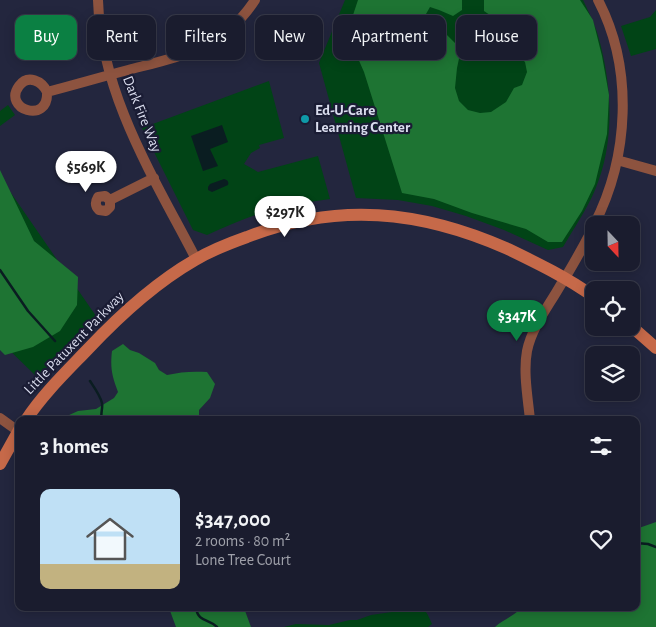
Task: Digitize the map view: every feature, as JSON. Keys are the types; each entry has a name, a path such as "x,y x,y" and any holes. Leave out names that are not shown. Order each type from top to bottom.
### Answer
{"street":[{"name":"Dark Fire Way","path":"98,0 102,38 110,75 127,123 196,260"},
{"path":"47,92 185,55 208,44 228,31 255,0"},
{"path":"598,0 613,40 620,76 623,118 621,139 612,181 598,216"},
{"path":"617,160 656,171"},
{"path":"110,200 154,178"},
{"name":"Little Patuxent Parkway","path":"28,416 36,404 124,312 168,278 196,260 228,244 288,223 350,214 378,215 430,222 472,235 523,256 585,291"},
{"path":"530,416 526,371 527,350 537,325 585,242"},
{"path":"640,334 656,348"},
{"path":"0,418 15,428"},
{"path":"0,464 15,436"}],"green space":[{"path":"345,0 583,0 597,32 606,71 610,111 609,132 602,171 595,190 563,247 548,250 504,230 432,206 398,200 356,198 319,63 320,60 323,60 323,53 333,29 333,60 446,60 446,15 339,15"},
{"path":"358,0 462,0 462,10 453,16 430,7 426,15 353,15"},
{"path":"484,0 580,0 593,20 602,56 609,95 607,134 595,184 582,211 562,242 548,242 526,229 472,213 434,199 402,193 359,60 446,60 446,34 456,44 456,60 459,60 455,88 459,101 468,110 480,113 491,112 506,102 514,88 522,85 527,72 523,60 537,60 537,15 489,15 484,11"},
{"path":"656,10 656,49 631,56 621,26 650,17"},
{"path":"269,81 284,138 259,145 260,148 251,153 244,164 258,172 318,156 330,199 278,208 241,220 207,235 193,230 142,128"},
{"path":"8,105 15,115 0,126 0,111"},
{"path":"0,170 34,241 78,277 77,305 60,331 33,347 5,355 0,350"},
{"path":"0,177 96,316 38,378 0,341"},
{"path":"123,344 130,350 155,363 159,370 167,375 186,372 207,372 215,384 210,398 199,410 199,416 67,416 78,411 96,409 114,398 118,392 112,372 112,351"},
{"path":"656,522 656,627 495,627 517,611 640,611 640,528"},
{"path":"170,611 245,611 251,627 176,627"},
{"path":"399,611 425,611 432,624 428,627 284,627 296,624 329,625 357,620 371,615"}],"shaded area":[{"path":"222,125 228,142 210,149 218,166 203,171 191,136"},
{"path":"224,179 228,181 228,185 212,192 208,190 210,184"}],"waterway":[{"path":"0,270 28,311 55,341"},
{"path":"90,381 102,403 101,416"},
{"path":"640,543 656,547"},
{"path":"197,611 201,618 217,627"}],"place":[{"name":"Ed-U-Care Learning Center","path":"305,119"}]}
